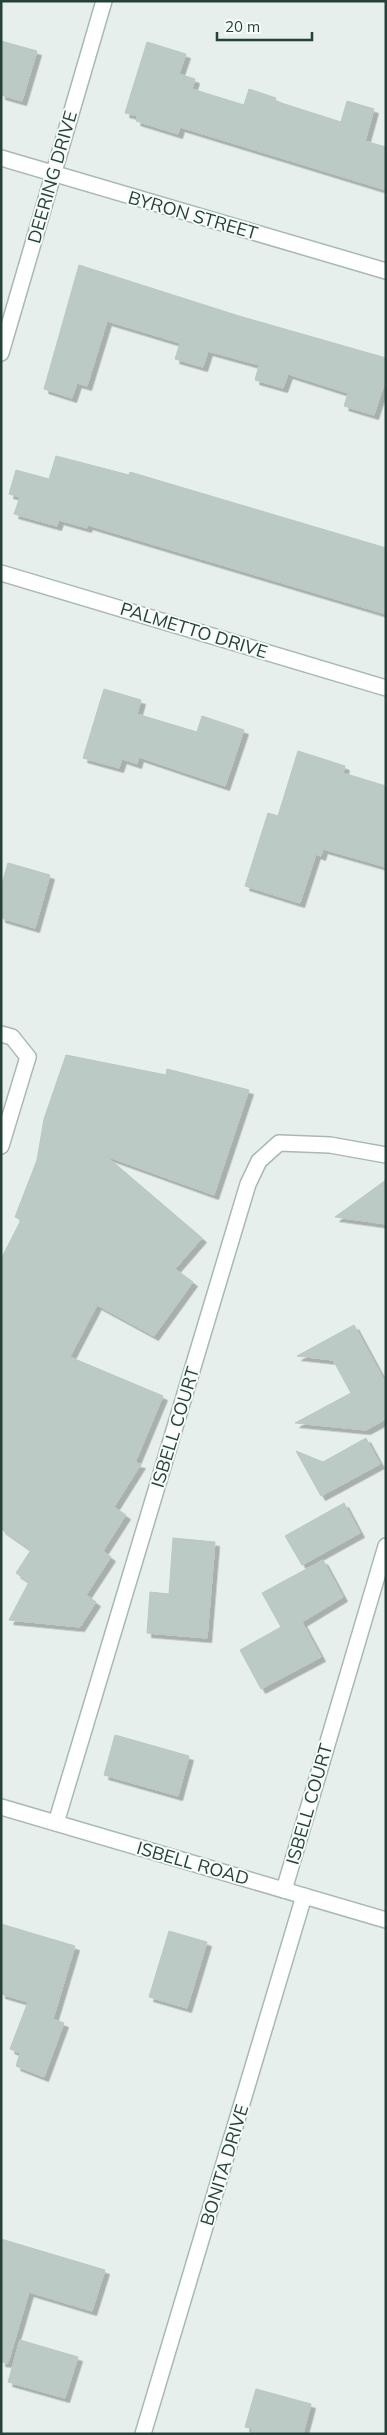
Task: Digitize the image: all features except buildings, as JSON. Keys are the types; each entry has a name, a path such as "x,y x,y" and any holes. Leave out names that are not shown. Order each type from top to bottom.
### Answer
{"street":[{"name":"DEERING DRIVE","path":"1,353 104,1"},
{"name":"BYRON STREET","path":"1,158 386,271"},
{"name":"PALMETTO DRIVE","path":"1,573 386,688"},
{"path":"1,1034 12,1037 28,1057 1,1146"},
{"name":"ISBELL COURT","path":"56,1823 248,1184 259,1161 279,1142 330,1145 386,1155"},
{"name":"ISBELL COURT","path":"284,1890 386,1546"},
{"name":"ISBELL ROAD","path":"1,1807 386,1920"},
{"name":"BONITA DRIVE","path":"143,2434 304,1896"}]}
